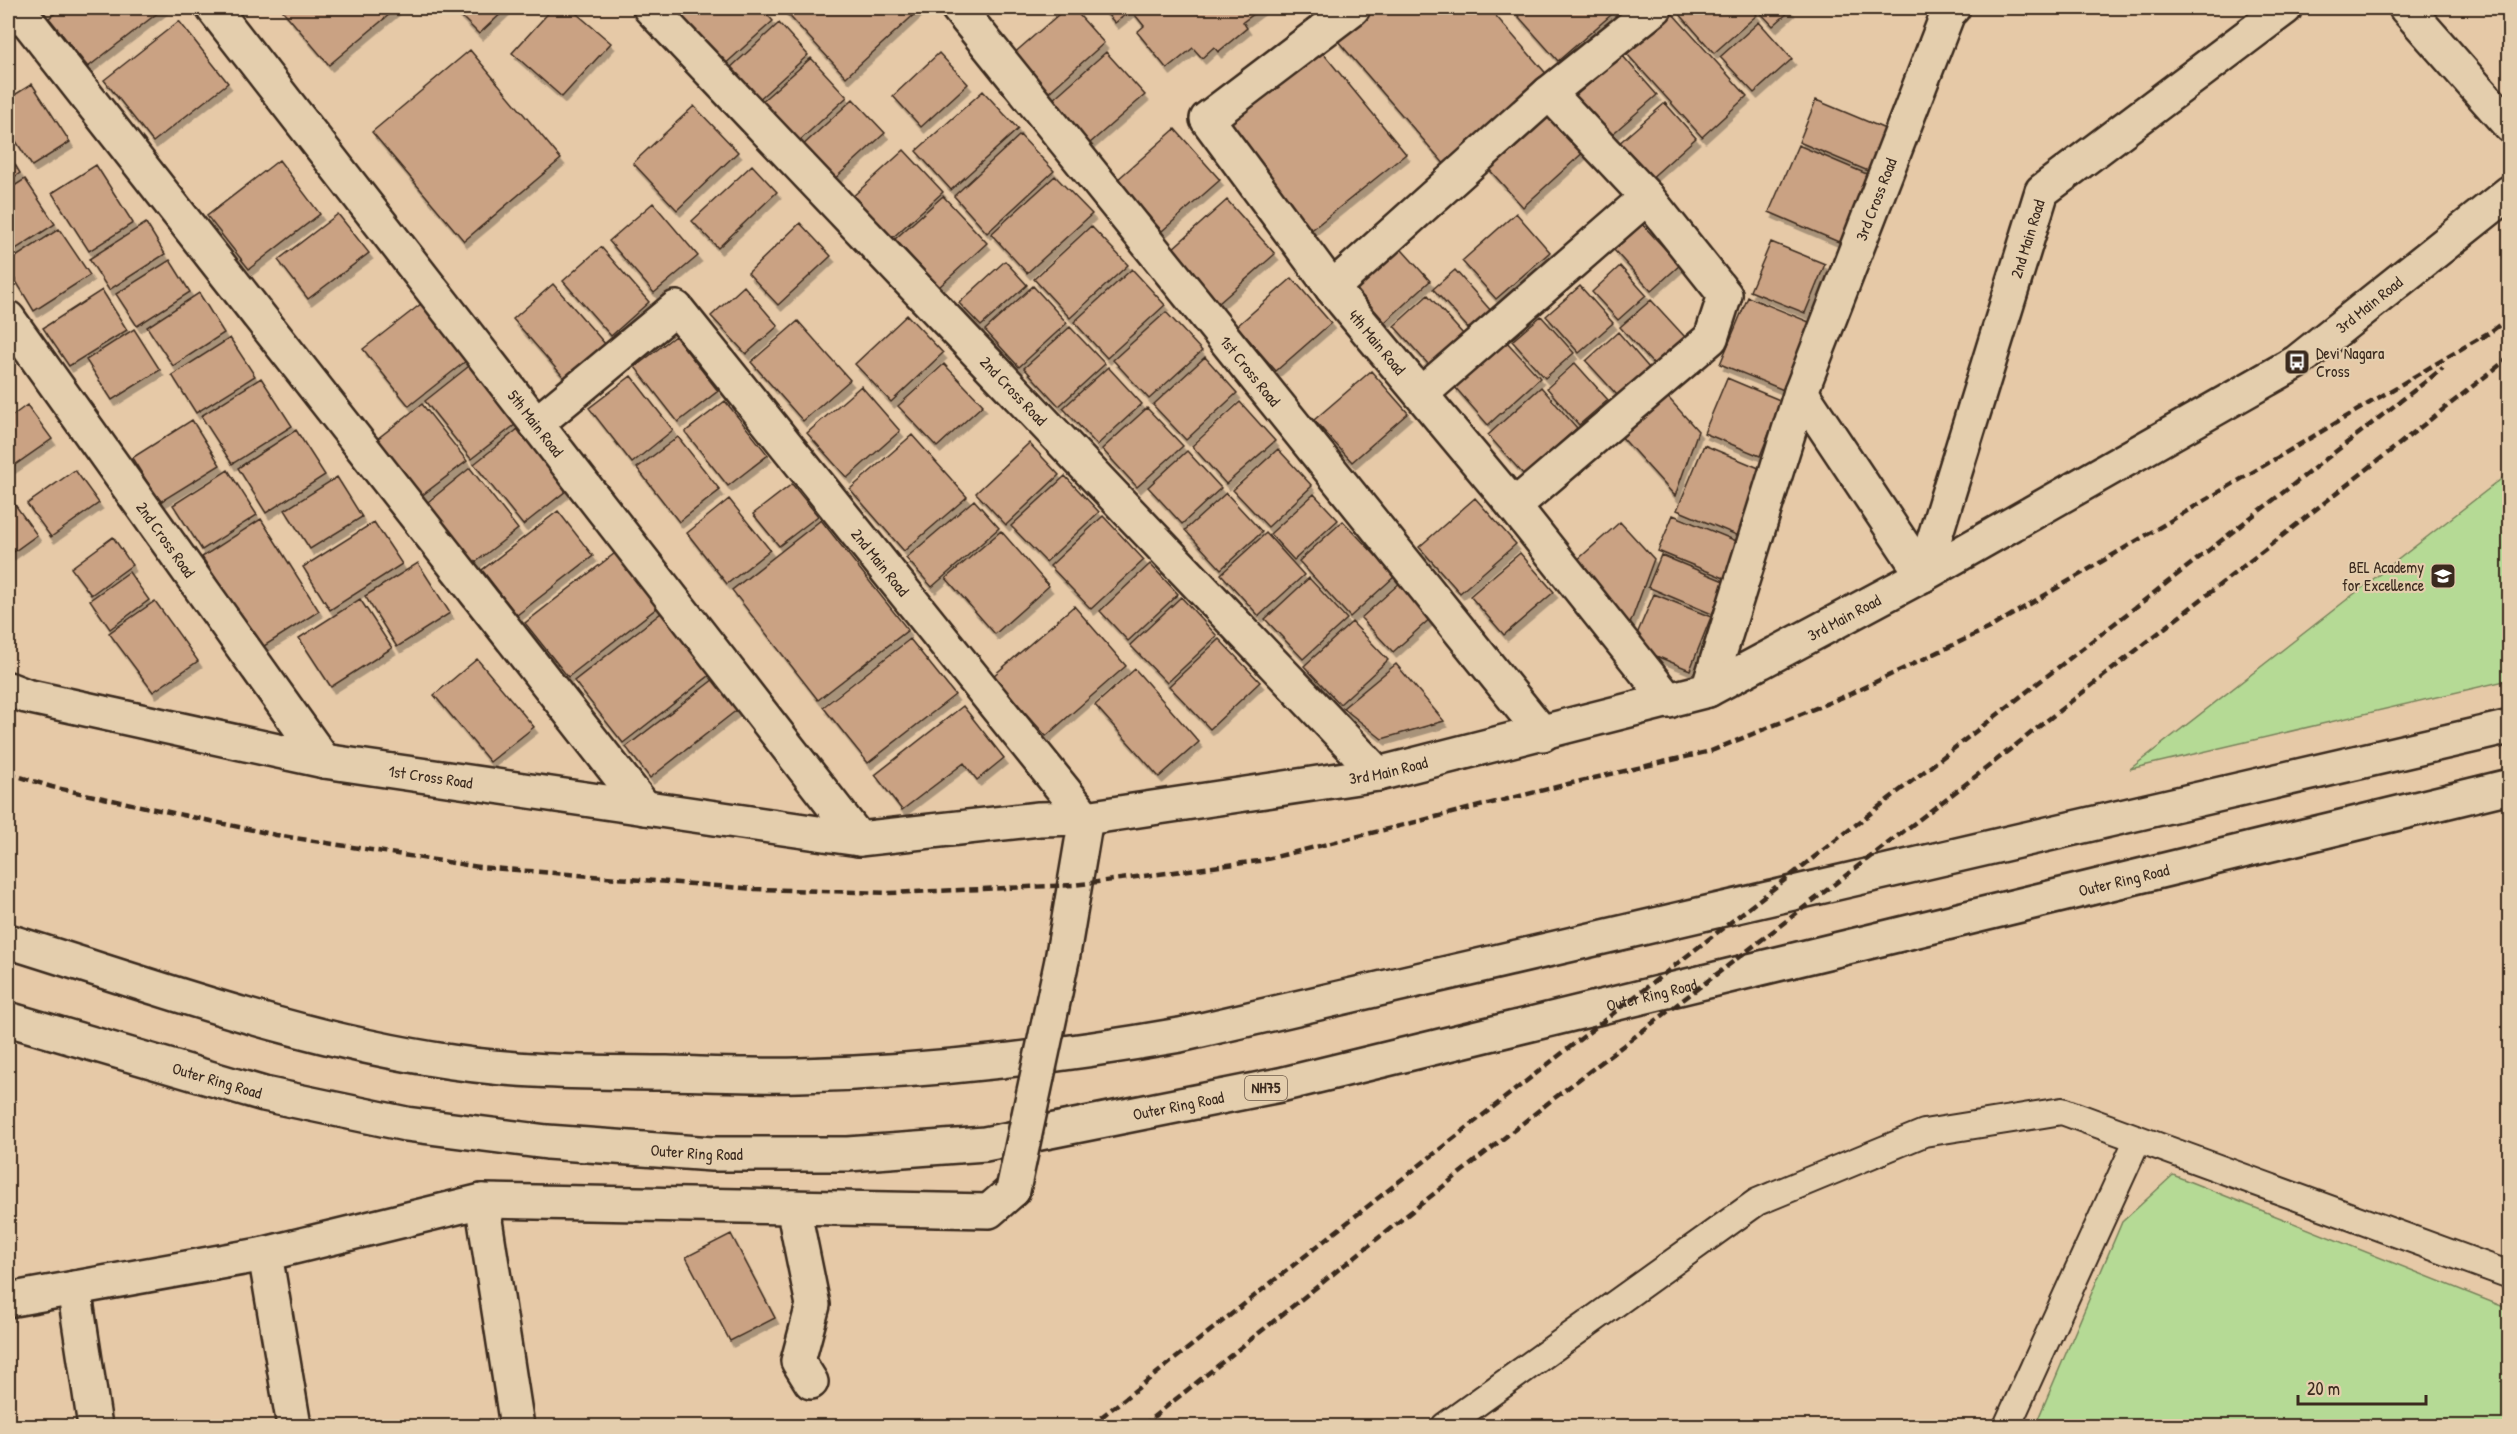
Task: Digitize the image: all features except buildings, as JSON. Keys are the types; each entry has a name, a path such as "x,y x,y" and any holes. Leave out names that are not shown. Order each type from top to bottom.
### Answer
{"main road":[{"name":"5th Main Road","path":"213,8 859,839"},
{"name":"2nd Cross Road","path":"650,8 1378,774"},
{"name":"1st Cross Road","path":"958,8 1543,734"},
{"name":"4th Main Road","path":"1353,8 1207,119 1332,288 1514,506 1669,701"},
{"path":"1332,288 1549,93 1655,8"},
{"name":"3rd Cross Road","path":"1708,690 1801,392 1948,13 1953,8"},
{"name":"2nd Main Road","path":"1923,574 2042,191 2284,8"},
{"path":"2406,8 2510,126"},
{"path":"13,14 645,808"},
{"path":"1514,506 1711,338 1725,295 1647,197 1549,93"},
{"name":"3rd Main Road","path":"859,839 1039,819 1086,818 1378,774 1543,734 1708,690 1923,574 2297,362 2510,192"},
{"path":"1421,394 1647,197"},
{"name":"2nd Main Road","path":"536,424 676,308 1086,818"},
{"name":"2nd Cross Road","path":"8,318 324,761"},
{"path":"1801,392 1923,574"},
{"name":"1st Cross Road","path":"14,686 324,761 859,839"},
{"path":"8,941 279,1024 370,1047 452,1062 546,1072 799,1075 917,1067 1079,1053 1180,1035 2510,727"},
{"name":"Outer Ring Road","path":"8,1018 264,1094 406,1124 547,1142 712,1154 848,1154 985,1144 1280,1086 2449,799 2510,786"},
{"path":"10,1295 74,1288 265,1254 482,1201 989,1211 1013,1190 1062,960 1086,818"},
{"path":"482,1201 517,1426"},
{"path":"793,1207 813,1305 798,1361 811,1382"},
{"path":"265,1254 294,1426"},
{"path":"74,1288 95,1426"}],"lane":[{"path":"1445,1426 1757,1202 1924,1133 2062,1111 2510,1275"},
{"path":"2007,1426 2138,1139"}],"green space":[{"name":"BEL Academy for Excellence","path":"2509,473 2509,680 2130,769"},
{"path":"2173,1175 2509,1309 2509,1426 2035,1426 2122,1222"}],"railway":[{"path":"2481,339 2510,317"},
{"path":"8,773 52,787 276,835 479,867 755,889 890,893 1074,885 1259,861 1711,751 1850,694 1991,627 2488,333"},
{"path":"1142,1426 1548,1103 1980,773 2510,357"},
{"path":"1090,1426 1516,1089 2443,368"}],"place":[{"name":"Devi Nagara Cross","path":"2297,362"},
{"name":"BEL Academy for Excellence","path":"2443,576"}]}
